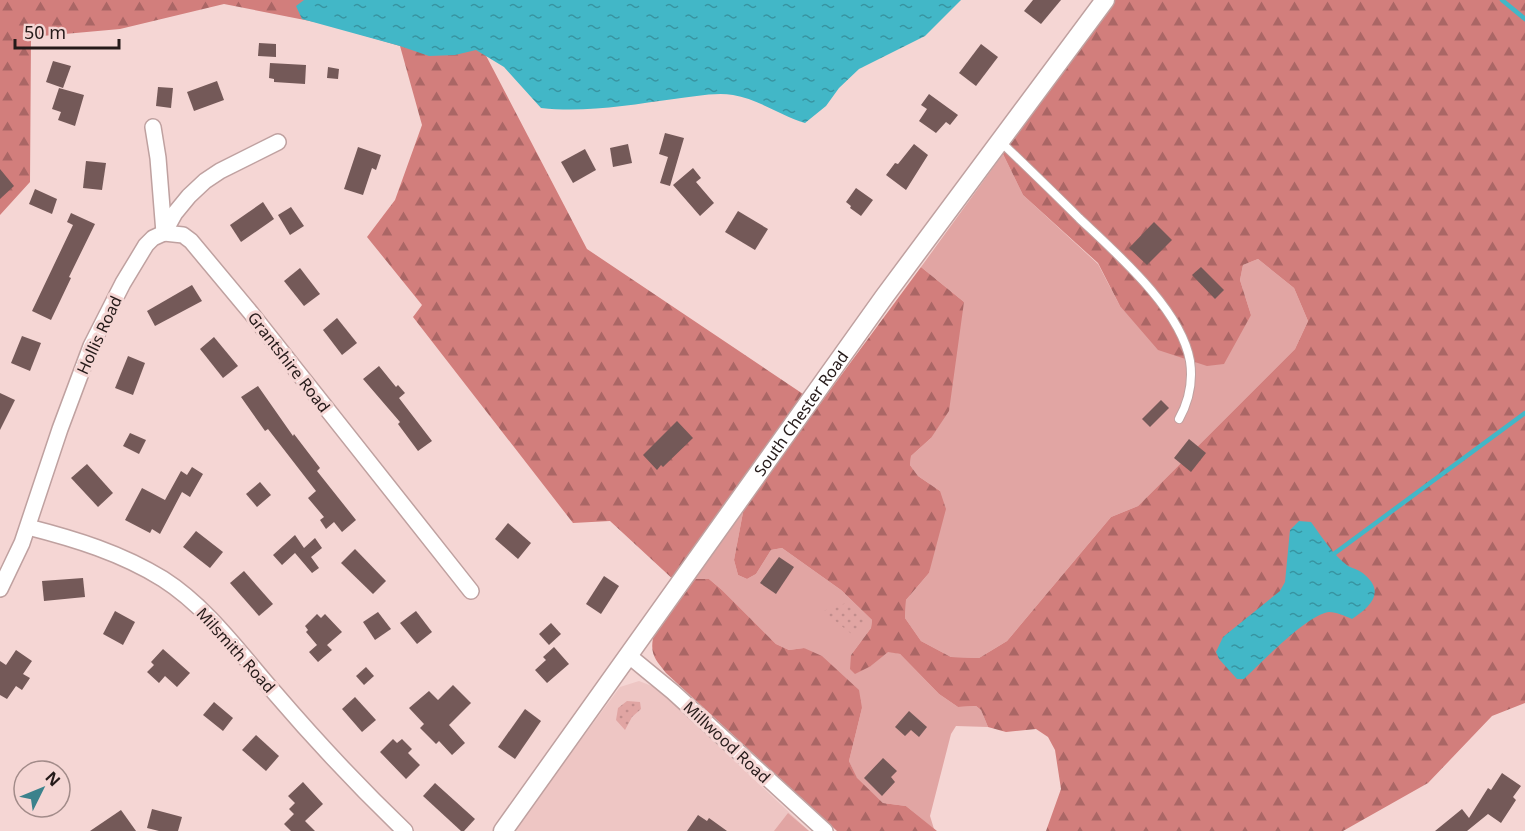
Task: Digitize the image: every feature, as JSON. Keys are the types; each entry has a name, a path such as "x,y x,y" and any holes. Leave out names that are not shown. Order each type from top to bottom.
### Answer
{"street":[{"name":"South Chester Road","path":"503,831 884,297 1105,0"},
{"path":"153,127 164,233"},
{"name":"Hollis Road","path":"0,589 17,556 28,527 60,429 91,346 123,283 146,245 153,238 164,233 175,213 205,181 278,142"},
{"name":"Grantshire Road","path":"164,233 173,232 191,241 251,313 471,591"},
{"name":"Milsmith Road","path":"28,527 105,550 132,562 180,592 224,635 363,791 405,831"},
{"name":"Millwood Road","path":"628,655 673,692 825,831"}],"lane":[{"path":"999,140 1121,258 1161,305 1185,345 1190,360 1191,379 1188,398 1179,419"}],"shaded area":[{"path":"1003,154 1023,195 1098,264 1120,306 1251,315 1240,280 1243,265 1258,259 1294,288 1308,321 1295,349 1138,506 1111,517 1007,641 979,658 951,657 921,641 905,618 906,600 929,573 940,491 918,476 910,465 911,456 931,438 964,302 921,267"},
{"path":"744,507 734,560 738,575 747,579 756,574 771,550 782,548 841,590 872,620 871,628 851,655 871,666 888,651 900,654 939,694 958,707 976,706 981,710 988,727 956,726 951,734 930,816 934,829 906,806 883,803 857,779 849,761 862,708 804,648 789,650 776,644 709,579 695,579"},
{"path":"846,603 866,620 854,636 823,611"},
{"path":"639,681 657,688 809,831 513,831 620,687"},
{"path":"627,701 640,702 641,709 632,717 625,730 616,720 618,708"},
{"path":"788,813 809,831 774,831"}],"green space":[{"path":"0,0 410,0 481,46 587,249 809,398 676,582 610,521 573,523 413,317 422,305 367,237 395,200 422,125 400,46 325,24 224,4 120,29 31,37 30,182 0,215"},
{"path":"1115,0 1525,0 1525,703 1492,716 1428,783 1343,831 1046,831 1061,789 1055,750 1048,737 1036,729 1006,732 988,727 981,710 976,706 958,707 939,694 900,654 888,652 871,666 855,674 850,669 851,655 871,628 872,620 841,590 782,548 771,550 756,574 747,579 738,575 734,560 744,507 921,267 964,302 949,411 931,438 911,456 910,465 918,476 940,491 946,509 929,573 906,600 905,618 921,641 951,657 979,658 1007,641 1111,517 1138,506 1295,349 1308,321 1294,288 1258,259 1243,265 1240,280 1251,315 1224,364 1207,366 1158,350 1120,306 1098,263 1023,195 1003,154"},
{"path":"695,579 709,579 776,644 789,650 804,648 822,656 859,690 862,708 849,761 857,778 883,803 906,806 937,831 837,831 666,673 653,653 653,638"}],"water":[{"path":"304,0 961,0 925,36 859,69 839,88 826,106 805,123 751,100 726,94 591,109 541,108 504,67 476,50 455,55 429,56 302,19 296,6"},
{"path":"1299,521 1311,522 1337,557 1365,575 1374,588 1373,600 1352,619 1329,612 1309,621 1285,640 1244,679 1237,679 1219,659 1216,652 1223,637 1280,591 1285,582 1290,530"}],"building":[{"path":"1033,0 1061,0 1041,24 1024,11"},
{"path":"259,43 276,44 276,57 258,56"},
{"path":"981,44 998,57 976,86 959,73"},
{"path":"53,61 71,66 63,88 46,82"},
{"path":"270,63 306,65 305,84 274,82 274,79 269,78"},
{"path":"328,67 339,69 338,79 327,78"},
{"path":"217,81 224,100 194,111 187,92"},
{"path":"158,87 173,88 171,108 156,106"},
{"path":"59,88 84,95 75,126 58,120 61,112 52,109"},
{"path":"929,94 958,115 950,125 946,122 936,133 919,121 927,109 921,105"},
{"path":"665,133 684,138 670,186 660,183 668,157 659,154"},
{"path":"628,144 632,163 613,167 610,148"},
{"path":"914,144 928,155 906,190 886,175"},
{"path":"358,147 381,155 376,170 372,168 363,195 344,189"},
{"path":"585,149 596,170 573,183 561,162"},
{"path":"86,161 106,163 102,190 83,188"},
{"path":"693,168 701,178 696,182 714,203 700,216 673,185"},
{"path":"0,169 14,186 0,199"},
{"path":"856,188 873,200 861,216 846,202"},
{"path":"35,189 57,199 52,214 29,204"},
{"path":"263,202 274,219 241,242 230,225"},
{"path":"291,207 304,226 290,235 278,215"},
{"path":"738,211 768,229 755,250 725,232"},
{"path":"71,213 95,224 51,320 32,311 73,225 67,222"},
{"path":"1154,222 1172,240 1147,265 1129,248"},
{"path":"1201,267 1224,290 1215,299 1192,275"},
{"path":"300,268 320,294 304,306 284,281"},
{"path":"192,285 202,301 155,326 147,311"},
{"path":"337,318 357,343 342,355 323,330"},
{"path":"22,336 41,343 30,371 11,363"},
{"path":"214,337 238,366 223,378 200,349"},
{"path":"128,356 145,363 133,395 115,388"},
{"path":"379,366 396,387 398,385 405,393 399,398 432,441 418,451 398,424 400,422 363,379"},
{"path":"258,386 293,436 294,434 320,468 317,471 356,520 342,532 334,522 326,529 320,520 324,517 308,498 316,491 268,429 265,431 241,397"},
{"path":"0,393 15,400 0,430"},
{"path":"1161,400 1169,408 1150,427 1142,419"},
{"path":"677,421 693,438 657,470 643,455"},
{"path":"130,433 146,440 139,454 123,446"},
{"path":"1189,439 1206,453 1191,472 1174,458"},
{"path":"87,464 113,493 98,507 71,478"},
{"path":"192,467 203,474 190,497 182,492 160,534 152,529 150,533 125,520 142,488 165,500 181,471 187,475"},
{"path":"260,482 271,495 257,507 246,494"},
{"path":"508,523 531,543 518,559 495,539"},
{"path":"196,531 223,552 210,568 183,547"},
{"path":"295,535 304,548 315,538 322,548 311,557 319,568 312,573 295,553 282,565 273,555"},
{"path":"355,549 386,581 373,594 341,563"},
{"path":"779,557 794,567 776,594 760,583"},
{"path":"244,571 273,604 259,616 230,583"},
{"path":"604,576 619,586 601,614 586,604"},
{"path":"83,578 85,597 44,601 42,581"},
{"path":"115,611 135,622 123,645 103,634"},
{"path":"416,611 432,632 417,644 400,623"},
{"path":"378,612 391,629 375,640 363,622"},
{"path":"317,614 321,618 325,614 342,632 327,645 332,650 318,662 309,652 317,645 306,632 308,630 305,626"},
{"path":"551,623 561,634 549,645 539,634"},
{"path":"554,647 569,664 547,683 535,670 546,660 543,657"},
{"path":"163,649 190,673 177,687 165,676 159,683 147,672 154,665 151,662"},
{"path":"16,650 32,661 23,674 30,678 22,690 16,686 7,699 0,695 0,661 6,665"},
{"path":"366,667 374,676 364,685 356,676"},
{"path":"453,685 471,703 449,725 465,743 452,755 439,741 436,744 420,728 424,724 409,708 429,691 438,700"},
{"path":"355,697 376,720 362,732 342,709"},
{"path":"214,702 233,718 223,731 203,715"},
{"path":"525,709 541,721 515,759 498,747"},
{"path":"909,711 927,727 919,737 911,730 905,736 895,727"},
{"path":"256,735 279,756 266,771 242,750"},
{"path":"393,739 397,743 402,739 412,749 408,753 420,765 406,779 380,752"},
{"path":"883,758 897,771 891,777 895,782 882,796 864,778"},
{"path":"1502,773 1521,786 1513,797 1516,800 1501,823 1488,814 1467,831 1435,831 1462,809 1469,818 1488,788 1491,790"},
{"path":"303,782 323,804 305,821 315,831 291,831 284,824 294,814 289,809 295,803 288,796"},
{"path":"435,783 475,819 464,831 461,831 423,796"},
{"path":"152,809 182,817 178,831 159,831 147,828"},
{"path":"121,810 136,831 90,831"},
{"path":"698,815 707,821 709,818 727,831 687,831"}],"waterway":[{"path":"1502,0 1525,19"},
{"path":"1335,553 1525,413"}]}
